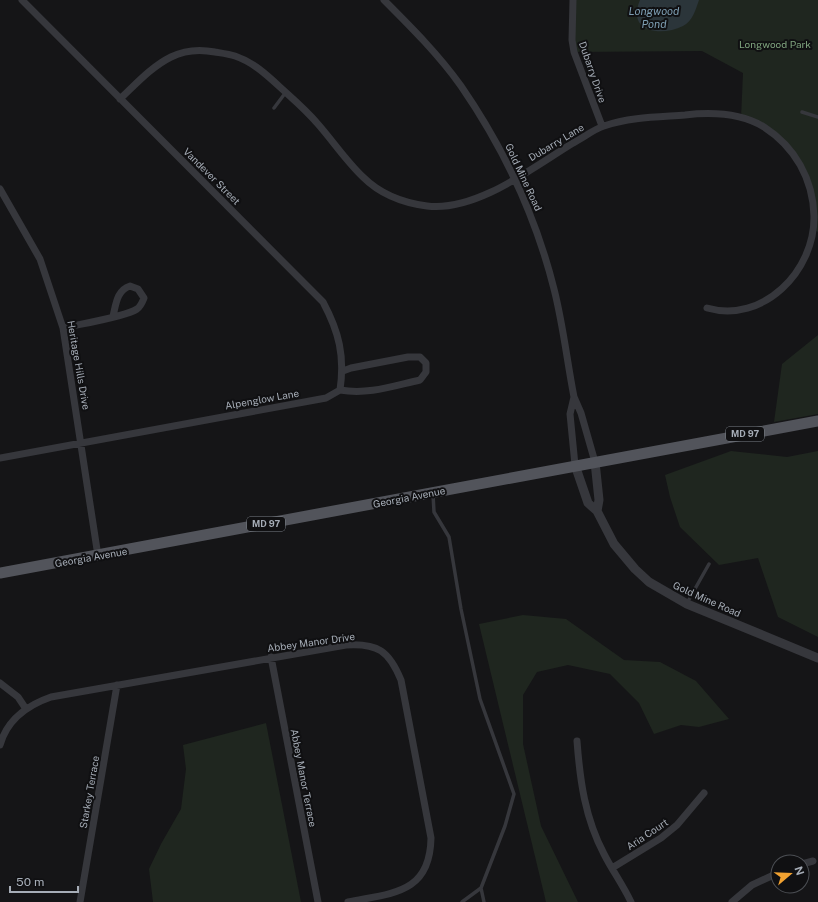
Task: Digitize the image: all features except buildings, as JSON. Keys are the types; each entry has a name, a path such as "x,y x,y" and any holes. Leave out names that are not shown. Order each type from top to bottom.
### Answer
{"main road":[{"name":"Georgia Avenue","path":"0,573 818,421"}],"street":[{"name":"Vandever Street","path":"22,0 323,302 335,325 342,355 343,372 340,390"},
{"name":"Gold Mine Road","path":"384,0 420,36 460,85 490,131 515,178 537,234 554,289 574,397 581,413 595,462 599,500 597,511"},
{"name":"Dubarry Drive","path":"573,0 572,40 574,52 602,126"},
{"name":"Dubarry Lane","path":"120,99 156,65 178,54 202,50 235,56 257,67 286,92 315,120 363,177 377,189 394,198 408,203 429,207 454,206 484,196 602,126 625,120 714,113 735,117 762,126 786,144 801,164 810,189 814,217 811,240 804,259 796,271 781,290 766,302 749,308 729,311 717,311 707,308"},
{"name":"Heritage Hills Drive","path":"0,190 40,259 63,328 82,443 98,556"},
{"path":"63,328 113,316 137,309 142,305 144,298 138,289 130,286 122,290 118,296 113,316"},
{"path":"340,390 356,392 372,391 420,380 426,372 426,363 420,357 408,357 351,368 343,372"},
{"name":"Alpenglow Lane","path":"0,458 326,398 340,390"},
{"name":"Gold Mine Road","path":"574,397 570,414 575,465 588,503 597,511 614,544 635,569 659,589 687,604 818,658"},
{"name":"Abbey Manor Drive","path":"0,745 5,731 26,709 51,697 271,657 346,645 366,644 381,650 394,662 401,680 431,838 430,854 420,877 408,887 395,893 348,902"},
{"name":"Abbey Manor Terrace","path":"271,657 318,902"},
{"path":"0,684 18,697 26,709"},
{"name":"Starkey Terrace","path":"80,902 117,685"},
{"path":"577,741 584,804 593,829 631,902"},
{"name":"Aria Court","path":"612,868 666,834 677,825 704,793"},
{"path":"732,902 752,886 770,877"}],"lane":[{"path":"274,108 286,92"},
{"path":"802,112 818,117"},
{"path":"433,493 434,512 449,537 460,609 480,698 514,794 505,826 481,888 462,902"},
{"path":"687,604 710,564"},
{"path":"481,888 484,902"}],"green space":[{"name":"Longwood Park","path":"573,0 818,0 818,232 813,229 814,217 801,164 762,126 741,118 743,73 702,51 574,52"},
{"path":"818,335 818,414 774,422 782,364"},
{"path":"731,451 787,457 818,451 818,637 778,617 758,558 719,565 680,527 670,497 665,475"},
{"path":"523,615 566,619 624,660 660,662 696,681 729,719 699,727 681,725 654,734 639,703 610,674 568,665 537,672 523,695 523,744 541,826 578,902 546,902 479,624"},
{"path":"266,723 301,902 153,902 149,869 181,809 186,769 183,745"}],"water":[{"name":"Longwood Pond","path":"640,0 699,0 689,22 674,29 656,31 648,29 642,25 638,19 637,11"}]}
